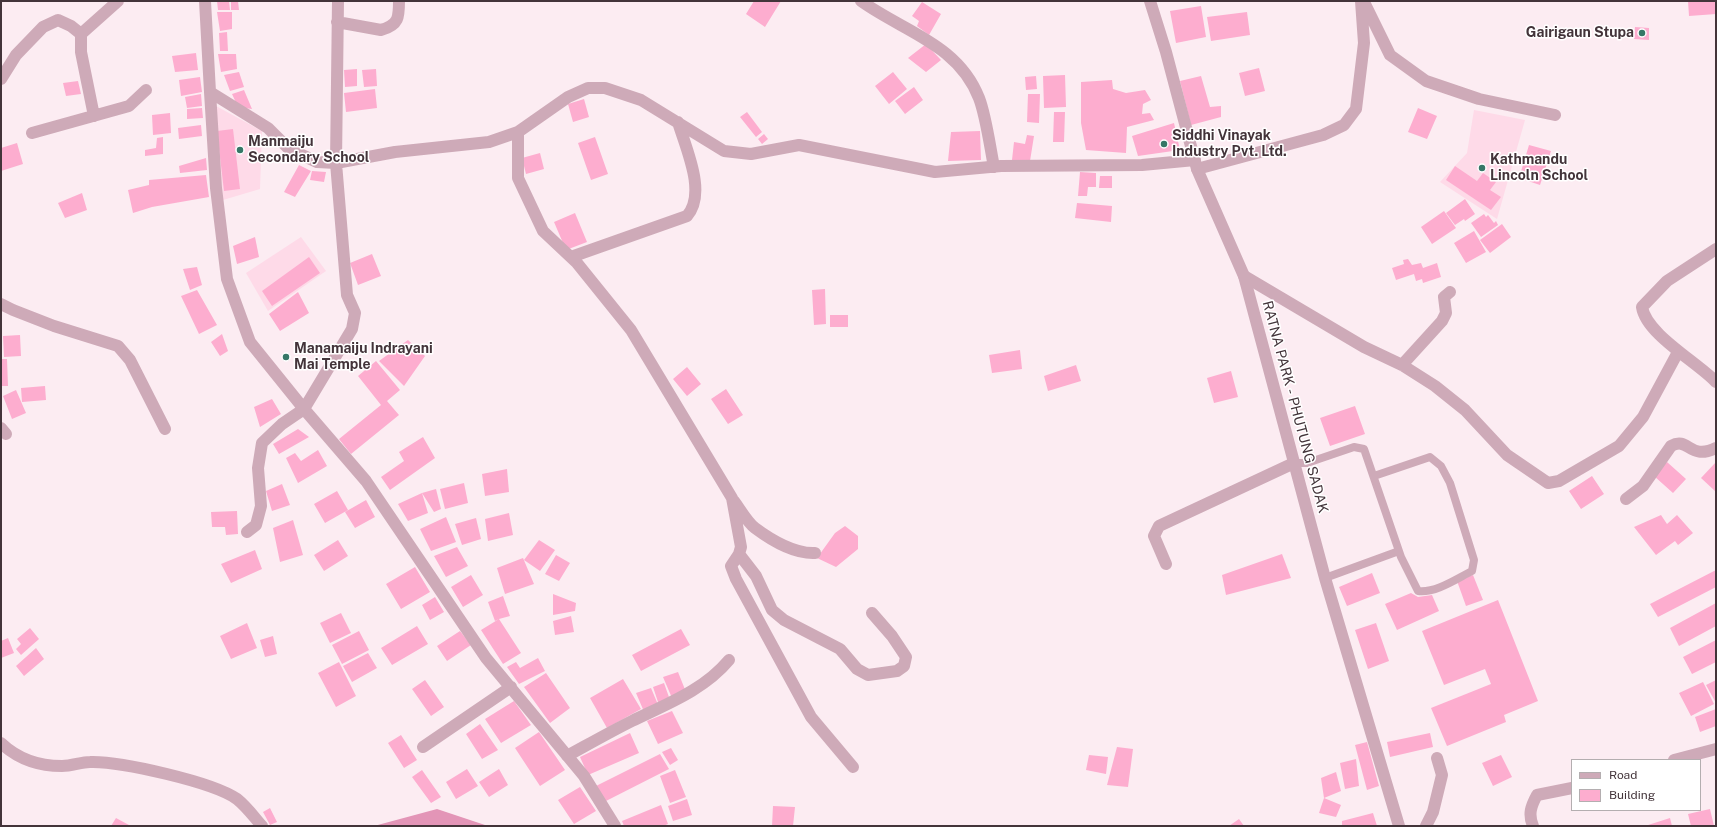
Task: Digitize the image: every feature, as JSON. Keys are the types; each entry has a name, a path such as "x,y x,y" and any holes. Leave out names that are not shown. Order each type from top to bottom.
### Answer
{"street":[{"path":"94,116 81,52 81,34 118,1"},
{"path":"205,1 216,188 227,279 250,342 304,409 366,481 486,658 584,776 615,826"},
{"path":"247,532 256,525 261,506 258,468 262,443 282,424 304,409 352,328 355,313 347,295 336,163 338,1"},
{"path":"337,22 381,30 388,28 393,25 399,17 399,1"},
{"path":"861,1 939,47 963,69 979,98 994,167"},
{"name":"RATNA PARK - PHUTUNG SADAK","path":"1150,1 1166,52 1196,165 1244,276 1325,578 1399,826"},
{"path":"210,92 268,128 290,149 317,162 336,163 395,152 489,142 518,132 568,98 588,88 605,88 642,100 724,151 751,154 798,145 935,172 994,167 1196,165 1323,135 1344,125 1356,109 1364,42 1362,1"},
{"path":"1362,1 1390,55 1426,81 1478,98 1555,115"},
{"path":"1,78 16,55 43,27 58,20 71,26 81,34"},
{"path":"32,133 129,106 146,90"},
{"path":"571,257 687,216 693,209 697,185 678,122"},
{"path":"518,132 518,178 543,231 571,257 631,330 732,498 754,528 786,546 804,553 815,553"},
{"path":"1716,249 1667,281 1642,307 1643,314 1652,326 1678,352 1716,382"},
{"path":"1244,276 1364,347 1402,365 1435,386 1465,410 1507,455 1548,483 1559,481 1619,446 1643,417 1678,352"},
{"path":"1402,365 1442,321 1446,314 1444,297 1450,292"},
{"path":"1,304 54,326 118,346 130,360 165,429"},
{"path":"1626,499 1643,486 1671,446 1677,442 1682,443 1698,453 1705,453 1716,448"},
{"path":"1166,564 1154,536 1159,526 1294,463"},
{"path":"732,498 741,547 739,554 731,566 736,579 811,717 853,767"},
{"path":"739,554 756,576 772,610 784,620 840,649 857,670 868,675 897,672 904,666 906,657 892,636 872,613"},
{"path":"567,756 681,698 720,671 729,660"},
{"path":"423,747 511,687"},
{"path":"2,746 37,764 63,766 90,762 137,767 222,792 236,799 246,807 262,826"},
{"path":"1678,759 1716,748"},
{"path":"1426,826 1433,812 1442,775 1437,758"},
{"path":"1533,826 1530,818 1532,805 1537,795 1571,788"}],"lane":[{"path":"1294,463 1307,463 1354,447 1364,449 1399,551 1418,591 1426,592 1448,584 1472,571 1474,560 1450,483 1441,466 1430,457 1374,476"},
{"path":"1325,578 1399,551"}],"shaded area":[{"name":"Manmaiju Secondary School","path":"216,106 262,131 260,189 223,200 220,169"},
{"name":"Kathmandu Lincoln School","path":"1474,110 1525,120 1497,219 1440,182 1467,153"},
{"path":"301,237 326,271 268,311 246,273"},
{"path":"437,809 488,826 374,826"}],"building":[{"path":"217,1 229,1 230,10 218,10"},
{"path":"231,1 238,1 239,10 231,10"},
{"path":"754,1 781,1 765,27 746,14"},
{"path":"1688,1 1716,1 1716,14 1689,16"},
{"path":"922,2 941,14 929,35 917,26 919,21 912,16"},
{"path":"1201,6 1206,37 1176,43 1170,11"},
{"path":"217,12 232,12 232,29 220,31"},
{"path":"1247,12 1250,35 1211,41 1207,17"},
{"name":"Gairigaun Stupa","path":"1635,27 1649,28 1649,40 1634,39"},
{"path":"227,32 228,51 220,51 219,33"},
{"path":"926,44 941,60 926,72 908,58"},
{"path":"196,53 198,70 175,72 172,56"},
{"path":"218,54 236,54 237,69 221,72"},
{"path":"1259,68 1265,91 1245,96 1239,73"},
{"path":"357,69 357,86 345,87 344,70"},
{"path":"376,69 377,86 364,87 362,70"},
{"path":"239,72 244,87 230,91 224,75"},
{"path":"893,72 907,89 889,104 875,86"},
{"path":"1065,75 1066,107 1044,108 1043,76"},
{"path":"1036,76 1037,89 1026,90 1025,77"},
{"path":"1201,76 1210,107 1221,106 1221,117 1191,125 1180,81"},
{"path":"200,77 202,92 181,96 179,80"},
{"path":"1112,80 1113,89 1126,93 1145,90 1151,100 1143,104 1142,114 1150,113 1154,120 1127,127 1126,153 1086,150 1081,123 1081,82"},
{"path":"78,81 81,94 66,96 63,83"},
{"path":"914,87 923,100 905,114 895,101"},
{"path":"375,89 377,108 346,112 344,93"},
{"path":"244,90 252,109 238,107 232,94"},
{"path":"201,94 202,106 187,108 185,97"},
{"path":"1028,94 1040,94 1039,123 1027,122"},
{"path":"584,99 589,117 573,122 568,104"},
{"path":"202,108 203,118 187,119 187,109"},
{"path":"1418,108 1437,116 1427,139 1408,132"},
{"path":"747,112 762,132 756,137 740,117"},
{"path":"1054,112 1065,112 1064,142 1053,142"},
{"path":"170,113 171,133 153,135 152,115"},
{"path":"1174,123 1180,150 1138,156 1132,136"},
{"path":"201,125 202,136 179,139 178,128"},
{"path":"233,129 240,189 224,191 217,131"},
{"path":"980,131 981,160 948,161 951,132"},
{"path":"764,134 768,139 762,144 758,139"},
{"path":"1027,135 1034,136 1030,161 1012,160 1014,142 1025,144"},
{"path":"163,137 163,154 145,156 145,150 156,148 157,138"},
{"path":"595,137 608,174 591,180 578,143"},
{"path":"17,143 23,164 1,171 1,148"},
{"path":"1529,145 1551,151 1540,185 1519,178"},
{"path":"540,153 544,169 526,174 522,158"},
{"path":"206,158 207,170 180,173 179,166"},
{"path":"299,165 311,171 295,197 284,192"},
{"path":"1455,166 1477,181 1483,173 1496,182 1490,190 1501,197 1491,210 1446,180"},
{"path":"312,171 326,172 324,182 310,180"},
{"path":"1080,172 1096,173 1096,187 1088,187 1087,196 1078,196"},
{"path":"206,175 209,197 152,207 133,213 128,190 149,185 149,180"},
{"path":"1100,176 1112,176 1112,188 1099,188"},
{"path":"82,193 87,210 65,218 58,203"},
{"path":"1465,199 1475,214 1465,221 1464,219 1455,225 1446,213"},
{"path":"1077,203 1112,206 1111,222 1075,218"},
{"path":"1444,211 1456,228 1432,244 1421,227"},
{"path":"575,213 587,242 566,250 554,222"},
{"path":"1484,214 1486,217 1488,215 1494,223 1496,221 1498,225 1481,237 1471,223"},
{"path":"1502,224 1511,237 1490,253 1480,240"},
{"path":"1474,231 1486,252 1466,263 1454,243"},
{"path":"255,237 259,257 237,264 233,246"},
{"path":"372,254 381,276 358,285 350,263"},
{"path":"309,257 320,273 272,306 262,291"},
{"path":"1408,259 1412,265 1421,263 1423,268 1437,263 1441,277 1423,283 1422,279 1416,281 1414,274 1396,280 1392,268 1404,264 1403,260"},
{"path":"197,267 202,285 190,290 183,269"},
{"path":"825,289 826,324 814,325 812,290"},
{"path":"197,290 217,325 199,334 181,296"},
{"path":"298,292 309,313 280,331 269,314"},
{"path":"830,315 848,315 848,327 830,327"},
{"path":"222,334 228,351 220,356 211,342"},
{"path":"20,335 21,356 4,357 3,336"},
{"path":"408,340 425,356 404,386 379,361"},
{"path":"1020,350 1022,369 992,373 989,355"},
{"path":"1,359 7,359 8,386 1,386"},
{"path":"376,361 400,390 387,401 399,415 351,454 339,439 381,405 358,376"},
{"path":"1076,365 1081,381 1048,391 1044,376"},
{"path":"687,367 701,384 687,396 673,379"},
{"path":"1231,371 1238,397 1214,403 1207,378"},
{"path":"45,386 46,400 22,402 21,388"},
{"path":"726,389 743,415 728,424 711,399"},
{"path":"16,390 26,413 12,419 3,396"},
{"path":"272,399 281,414 260,427 254,407"},
{"path":"1355,406 1365,434 1330,446 1320,418"},
{"path":"298,429 309,437 279,454 273,444"},
{"path":"423,437 435,458 390,490 381,477 404,461 399,452"},
{"path":"318,450 327,466 298,483 286,458 295,453 301,461"},
{"path":"1667,462 1686,479 1673,493 1654,476"},
{"path":"1716,462 1716,490 1715,491 1701,478"},
{"path":"507,469 509,492 485,496 482,474"},
{"path":"1592,476 1604,494 1581,509 1569,491"},
{"path":"464,483 468,503 445,509 440,489"},
{"path":"282,484 290,505 272,511 266,491"},
{"path":"436,489 441,509 434,512 422,493"},
{"path":"337,491 348,510 325,523 314,504"},
{"path":"422,493 428,513 408,521 398,504"},
{"path":"366,500 375,517 355,528 345,512"},
{"path":"237,511 238,534 226,535 225,527 212,527 211,512"},
{"path":"509,513 513,535 488,541 485,519"},
{"path":"1661,515 1667,524 1677,515 1693,533 1678,545 1675,541 1656,555 1634,527"},
{"path":"446,517 456,542 431,551 420,529"},
{"path":"476,518 481,539 462,545 455,524"},
{"path":"293,520 303,555 280,562 273,528"},
{"path":"845,526 858,536 858,549 836,567 817,558 835,533"},
{"path":"338,540 348,556 324,571 314,555"},
{"path":"539,540 555,550 540,571 524,560"},
{"path":"457,547 468,566 446,577 434,556"},
{"path":"255,550 262,569 231,583 221,564"},
{"path":"1282,554 1291,578 1226,595 1222,575"},
{"path":"556,555 570,563 559,581 545,574"},
{"path":"523,558 534,584 505,594 497,568"},
{"path":"415,567 430,592 401,609 386,584"},
{"path":"1716,570 1716,587 1658,617 1650,604"},
{"path":"1372,573 1380,593 1347,606 1339,587"},
{"path":"471,575 483,595 463,607 451,587"},
{"path":"1473,575 1483,600 1466,606 1457,581"},
{"path":"1411,593 1418,597 1432,595 1439,611 1397,630 1385,604"},
{"path":"553,594 576,603 575,611 553,615"},
{"path":"503,596 510,616 495,621 488,602"},
{"path":"435,597 444,612 430,620 422,605"},
{"path":"1498,600 1538,701 1504,715 1506,722 1447,746 1431,708 1491,684 1485,669 1444,685 1422,631"},
{"path":"1716,603 1716,626 1679,646 1670,628"},
{"path":"341,613 351,633 330,643 320,623"},
{"path":"571,616 574,632 555,635 553,621"},
{"path":"499,619 521,653 503,664 481,630"},
{"path":"247,623 257,648 231,659 220,636"},
{"path":"1376,623 1389,661 1368,669 1355,630"},
{"path":"417,626 428,644 392,665 381,648"},
{"path":"30,628 39,639 21,655 16,649 21,644 17,639"},
{"path":"681,629 690,645 641,671 632,655"},
{"path":"359,631 369,650 342,664 332,645"},
{"path":"460,631 471,645 447,661 437,646"},
{"path":"273,636 277,654 265,657 260,640"},
{"path":"8,638 14,653 1,658 1,641"},
{"path":"1716,640 1716,662 1692,674 1683,657"},
{"path":"36,648 44,659 24,676 16,666"},
{"path":"368,653 377,668 352,682 343,666"},
{"path":"538,658 545,671 519,684 507,667 516,662 520,668"},
{"path":"339,662 356,696 336,707 318,673"},
{"path":"678,672 686,692 672,698 663,677"},
{"path":"546,673 570,708 550,723 524,687"},
{"path":"623,679 641,709 607,728 590,698"},
{"path":"425,680 444,707 431,716 412,689"},
{"path":"1716,680 1716,703 1706,685"},
{"path":"1703,682 1714,704 1691,716 1679,693"},
{"path":"664,683 670,700 659,705 653,687"},
{"path":"651,688 659,707 645,714 636,693"},
{"path":"514,701 531,725 501,743 485,719"},
{"path":"1716,709 1716,726 1700,732 1695,717"},
{"path":"672,711 683,733 658,744 647,721"},
{"path":"480,724 498,750 482,759 466,734"},
{"path":"539,732 565,770 540,786 515,748"},
{"path":"630,733 639,753 588,775 580,757"},
{"path":"1430,733 1433,747 1390,757 1387,742"},
{"path":"401,735 417,760 404,768 388,743"},
{"path":"1367,742 1379,786 1367,790 1355,745"},
{"path":"1117,747 1133,749 1128,787 1107,785"},
{"path":"671,748 678,760 670,765 662,752"},
{"path":"660,754 669,769 604,802 596,786"},
{"path":"1089,755 1108,757 1106,774 1086,770"},
{"path":"1501,755 1512,777 1493,786 1482,763"},
{"path":"1356,759 1359,786 1345,789 1340,763"},
{"path":"467,769 478,786 456,799 446,782"},
{"path":"499,769 508,785 489,797 479,782"},
{"path":"422,770 441,797 431,803 412,777"},
{"path":"675,770 686,797 670,803 660,776"},
{"path":"1336,772 1341,791 1324,798 1321,778"},
{"path":"580,787 596,811 574,824 558,800"},
{"path":"1324,798 1341,805 1336,817 1319,813"},
{"path":"687,799 692,815 673,821 668,806"},
{"path":"661,805 668,824 663,826 624,826 622,821"},
{"path":"773,806 795,807 793,826 772,826"},
{"path":"270,808 277,822 270,825 263,812"},
{"path":"1710,809 1714,826 1691,826 1688,814"},
{"path":"1373,813 1377,826 1342,826 1342,821"},
{"path":"116,818 129,825 111,826"},
{"path":"1670,818 1672,826 1645,826"},
{"path":"1239,819 1244,826 1229,826"}],"place":[{"name":"Gairigaun Stupa","path":"1642,33"},
{"name":"Siddhi Vinayak Industry Pvt. Ltd.","path":"1164,144"},
{"name":"Manmaiju Secondary School","path":"240,150"},
{"name":"Kathmandu Lincoln School","path":"1482,168"},
{"name":"Manamaiju Indrayani Mai Temple","path":"286,357"}]}
